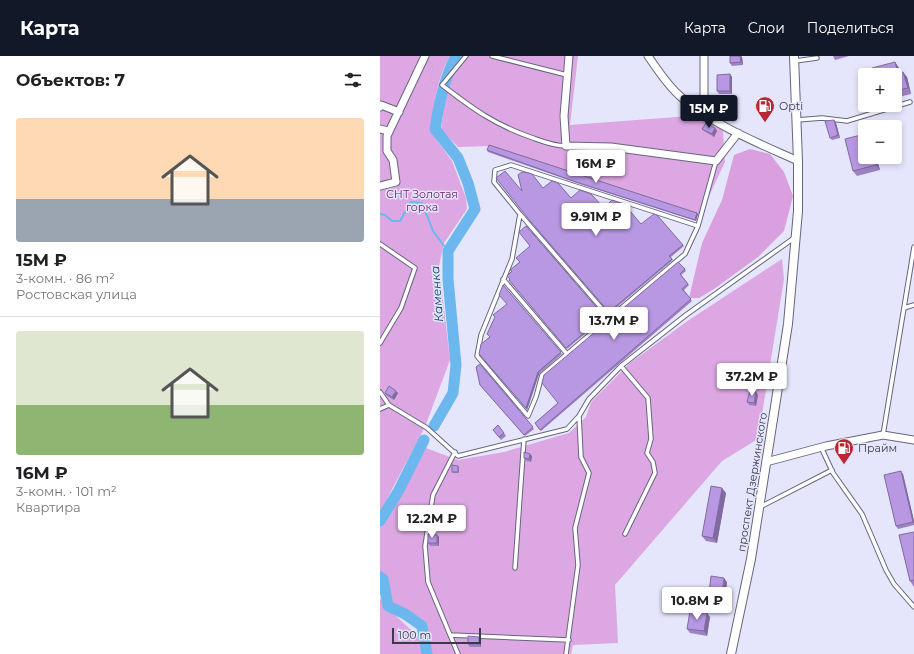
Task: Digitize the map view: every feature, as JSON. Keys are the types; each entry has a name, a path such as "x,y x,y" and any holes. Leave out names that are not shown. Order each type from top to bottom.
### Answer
{"street":[{"path":"569,56 564,116 566,146 611,147 716,161 738,133"},
{"path":"648,56 665,81 680,96 704,114 738,133 798,161"},
{"path":"704,56 704,114"},
{"path":"380,186 396,182 393,160 387,151 388,131 399,112 424,57"},
{"name":"проспект Дзержинского","path":"731,654 746,585 788,324 796,236 798,161 796,146 794,58"},
{"path":"380,108 381,105 399,112"},
{"path":"380,129 388,131"},
{"path":"766,462 821,447 883,435 914,440"}],"lane":[{"path":"466,56 442,85 476,111 507,129 555,146 566,146"},
{"path":"492,56 567,75"},
{"path":"794,58 817,58"},
{"path":"796,120 822,118 847,121 910,102"},
{"path":"520,214 512,259 481,335 477,356 528,416 536,397 542,375 684,254 698,226 716,161"},
{"path":"610,318 494,182 495,170 511,165 698,226"},
{"path":"380,392 389,405 427,428 458,456 567,429 579,416 589,399 621,366 686,315 796,236"},
{"path":"380,244 415,268 401,308 380,343"},
{"path":"883,435 914,247"},
{"path":"503,279 567,354"},
{"path":"904,308 914,305"},
{"path":"621,366 648,398 651,439 647,453 653,462 655,472 625,534"},
{"path":"380,409 389,405"},
{"path":"566,654 578,565 575,528 589,473 581,457 579,416"},
{"path":"515,568 524,439"},
{"path":"821,447 832,470 862,514 886,570 894,584 914,607"},
{"path":"455,452 433,495 425,546 428,582 458,654"},
{"path":"759,507 832,470"},
{"path":"450,635 569,640"}],"path":[{"path":"424,57 433,65 431,82 442,85"}],"green space":[{"name":"СНТ Золотая горка","path":"380,56 450,56 442,74 434,103 431,132 452,161 466,198 467,209 444,243 439,266 450,360 425,427 380,512"},
{"path":"461,56 578,56 570,125 703,115 723,131 725,162 700,215 490,146 458,147 441,129 445,100 456,64"},
{"path":"782,259 784,279 758,439 722,461 615,585 618,643 573,645 571,654 430,654 424,626 406,610 390,604 384,576 380,573 380,527 426,448 458,460 504,452 569,433 586,417 591,402 630,363 689,320"},
{"path":"380,598 385,606 418,636 422,654 380,654"}],"shaded area":[{"path":"750,149 770,154 784,172 793,196 784,231 758,257 714,289 699,298 689,298 702,243 722,200 734,155"}],"building":[{"path":"730,56 740,56 741,62 730,63"},
{"path":"895,62 897,68 872,68"},
{"path":"902,72 903,72 908,88 902,89"},
{"path":"730,74 730,91 717,91 717,75"},
{"path":"834,120 838,135 830,138 825,121"},
{"path":"706,123 715,128 712,134 702,129"},
{"path":"858,136 858,164 876,165 853,171 845,139"},
{"path":"489,145 697,213 695,220 576,182 487,150"},
{"path":"505,171 522,191 518,175 522,172 532,174 543,188 552,181 558,183 571,198 580,190 591,194 604,208 612,200 624,204 641,224 654,214 657,215 683,245 669,256 672,259 609,312 531,222 496,178"},
{"path":"526,226 604,316 566,348 507,276 512,271 510,270 520,262 516,258 530,246 519,232"},
{"path":"678,262 685,269 680,274 688,284 682,289 691,299 540,430 535,423 558,403 542,383 544,375"},
{"path":"503,285 561,352 538,372 526,408 479,354 481,344 490,337 487,334 495,317 493,315 507,304 499,295"},
{"path":"480,364 533,427 524,435 480,385 476,367"},
{"path":"389,386 396,391 392,397 385,393"},
{"path":"750,391 756,392 754,403 747,402"},
{"path":"498,425 504,433 499,437 493,430"},
{"path":"524,452 530,454 529,459 524,458"},
{"path":"452,465 458,466 458,472 452,472"},
{"path":"901,471 913,522 896,526 884,475"},
{"path":"711,486 722,488 713,538 702,536"},
{"path":"914,532 914,580 910,581 899,535"},
{"path":"428,534 437,535 437,543 428,543"},
{"path":"711,576 724,578 722,595 709,593"},
{"path":"690,611 707,613 704,631 687,629"},
{"path":"468,636 479,637 479,644 468,644"}],"waterway":[{"name":"Каменка","path":"434,426 453,393 456,365 448,279 448,251 475,209 468,183 458,158 435,129 442,92 456,56"},
{"path":"380,214 385,215 392,221 400,221 411,202 422,203 433,231 448,251"},
{"name":"Каменка","path":"380,521 399,490 424,440"},
{"name":"Каменка","path":"380,577 383,579 388,606 405,614 422,626 427,654"}],"place":[{"name":"Opti","path":"765,123"},
{"name":"Прайм","path":"844,465"}]}
